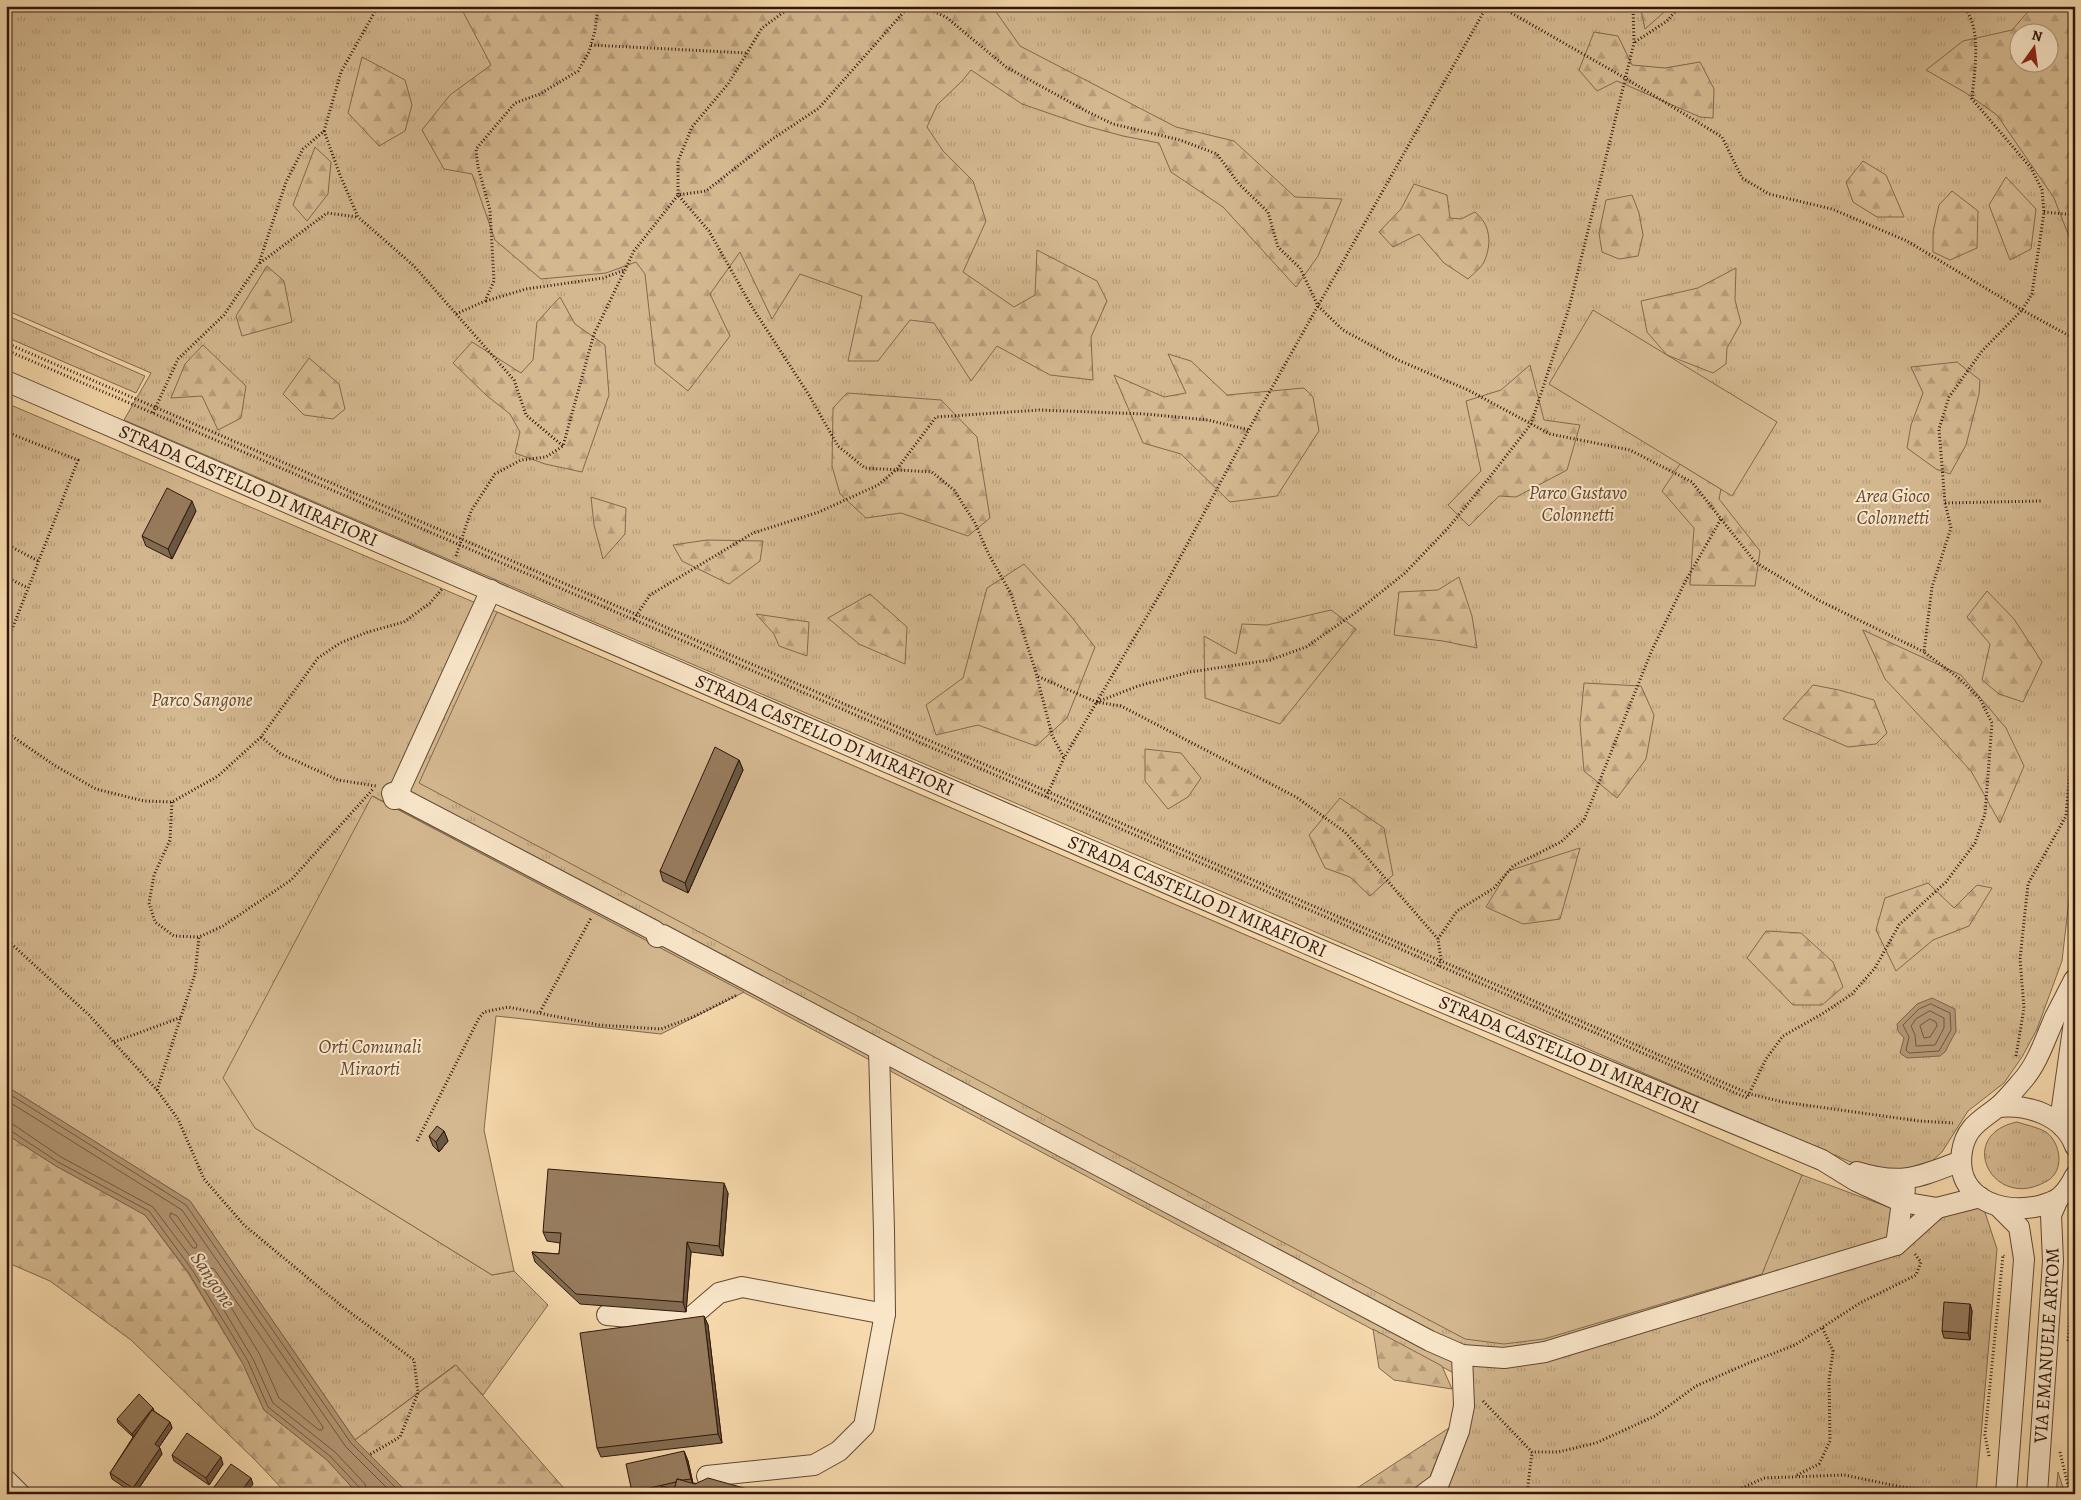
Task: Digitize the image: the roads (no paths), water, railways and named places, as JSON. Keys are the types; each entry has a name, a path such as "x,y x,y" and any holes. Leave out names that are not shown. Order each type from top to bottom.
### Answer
{"street":[{"name":"STRADA CASTELLO DI MIRAFIORI","path":"6,380 1423,994 1822,1160 1856,1181 1902,1202 1938,1208 1980,1197"},
{"name":"STRADA CASTELLO DI MIRAFIORI","path":"491,590 400,794 879,1050 1430,1341 1462,1355 1504,1358 1544,1352 1900,1242 1938,1208"},
{"path":"2074,977 2031,1069 1998,1106 1980,1119 1971,1129 1962,1150 1961,1161 1963,1174 1970,1188 1980,1197 1998,1206 2017,1210 2058,1199 2074,1180"},
{"path":"2071,1137 2062,1107 2074,1022 2074,977"},
{"path":"707,1476 814,1465 839,1452 864,1426 884,1314 884,1230 879,1050"},
{"path":"1998,1106 2028,1108 2046,1116 2071,1137"},
{"path":"1822,1160 1879,1178 1914,1178 1961,1161"},
{"path":"1900,1242 1904,1192 1914,1178"},
{"name":"VIA EMANUELE ARTOM","path":"2037,1494 2053,1261 2051,1215 2058,1199"},
{"name":"VIA EMANUELE ARTOM","path":"1997,1491 2024,1259 2019,1228 1998,1206"},
{"path":"606,1315 673,1321 691,1317 719,1293 742,1287 884,1314"},
{"path":"1424,1494 1439,1484 1450,1459 1464,1406 1462,1355"},
{"path":"6,1480 20,1494"}],"water":[{"path":"1932,998 1955,1009 1956,1031 1945,1052 1940,1056 1907,1058 1900,1053 1904,1038 1898,1031 1897,1024 1917,1004"},
{"name":"Sangone","path":"6,1086 190,1201 355,1440 409,1494 358,1494 327,1460 264,1410 243,1364 189,1273 145,1215 56,1166 6,1134"}],"park label":[{"name":"Parco Gustavo Colonnetti","path":"1578,504"},
{"name":"Area Gioco Colonnetti","path":"1893,507"},
{"name":"Parco Sangone","path":"202,700"},
{"name":"Orti Comunali Miraorti","path":"370,1058"}]}
